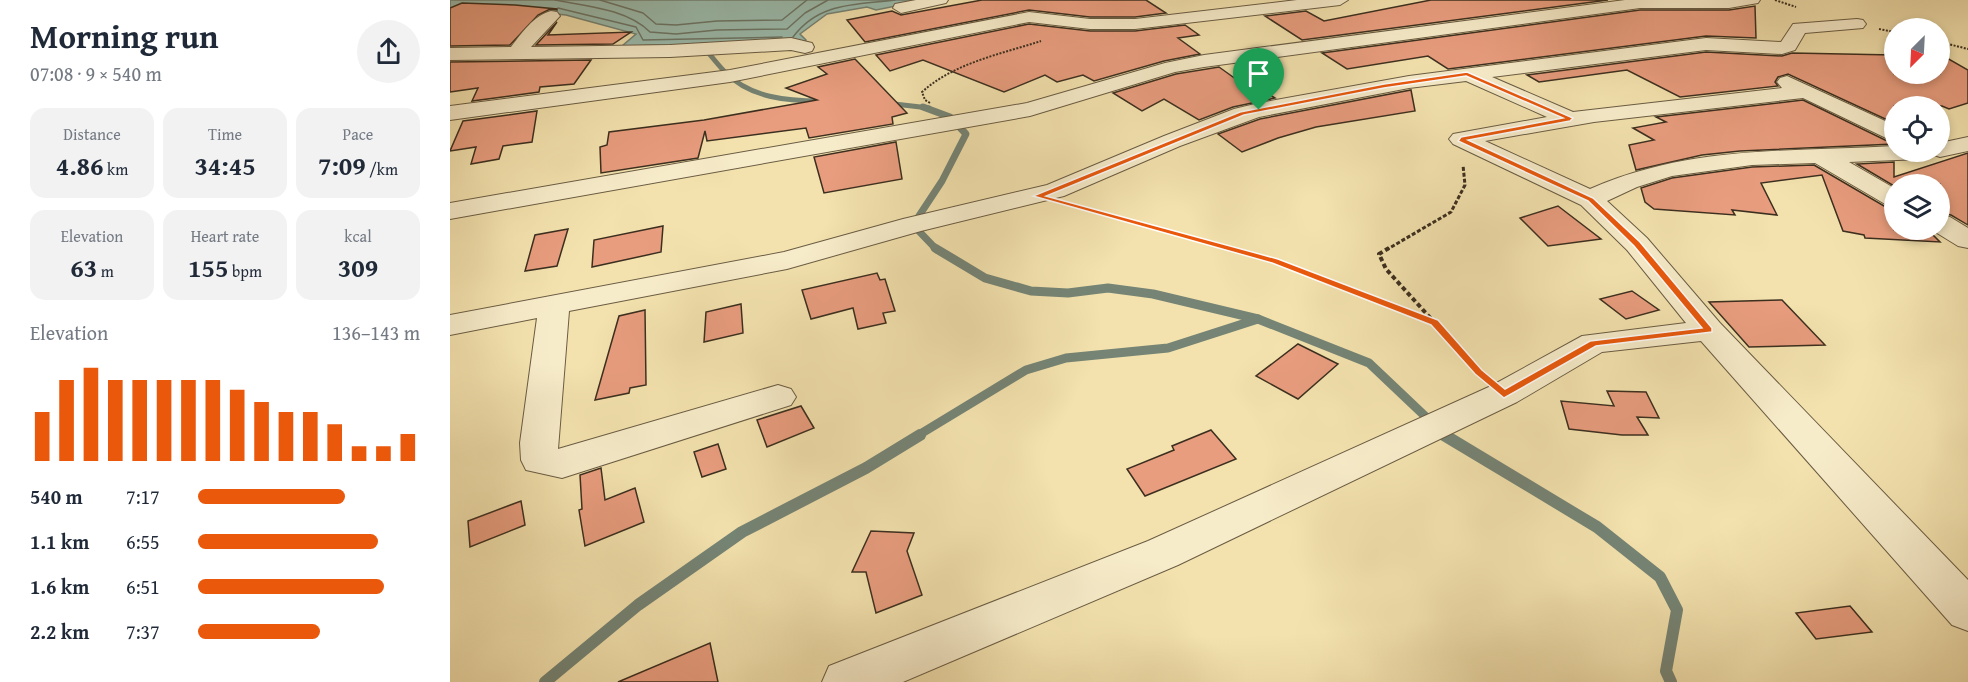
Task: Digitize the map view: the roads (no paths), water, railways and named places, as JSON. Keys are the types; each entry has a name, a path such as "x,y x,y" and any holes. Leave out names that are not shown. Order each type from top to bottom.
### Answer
{"street":[{"path":"902,8 940,0"},
{"path":"1504,0 1608,57"},
{"path":"450,211 1030,109 1172,67 1640,3 1729,3 1752,0"},
{"path":"997,8 1029,17 1090,24 1135,24 1297,2 1337,8"},
{"path":"517,53 531,34 552,16"},
{"path":"450,113 730,76 840,52 1029,17"},
{"path":"450,325 787,260 913,225 1037,196 1055,191 1242,114 1384,86 1706,44 1782,48 1788,46 1799,27 1857,24"},
{"path":"1356,25 1388,37 1460,75 1570,119"},
{"path":"450,54 670,51 791,44 840,52"},
{"path":"1706,44 1884,128"},
{"path":"1807,91 1715,100 1570,119 1461,139 1590,199 1637,244 1709,330 1968,611"},
{"path":"1950,148 1968,144"},
{"path":"1590,199 1629,181 1677,167 1734,161 1884,154"},
{"path":"1821,157 1884,192"},
{"path":"1950,229 1968,240"},
{"path":"554,306 539,443 540,460 562,464 778,397"},
{"path":"847,682 1163,553 1504,394 1594,343 1709,330"}],"water":[{"path":"450,0 915,0 916,2 876,10 867,7 827,14 800,34 806,40 803,43 622,46 636,34 566,15 535,12 450,14"}],"waterway":[{"path":"703,47 725,72 746,88 782,99 821,101"},
{"path":"886,103 924,107"},
{"path":"924,107 929,108"},
{"path":"924,107 950,117 966,134 942,181 913,225 935,248"},
{"path":"935,248 985,278 1031,291 1068,293 1108,288 1153,294 1258,319"},
{"path":"917,436 1026,370 1066,358 1168,348 1258,319"},
{"path":"1258,319 1369,363 1446,436"},
{"path":"545,682 638,605 742,532 866,468 920,435"},
{"path":"1444,435 1597,527 1660,577 1677,610 1666,671 1671,682"}]}
